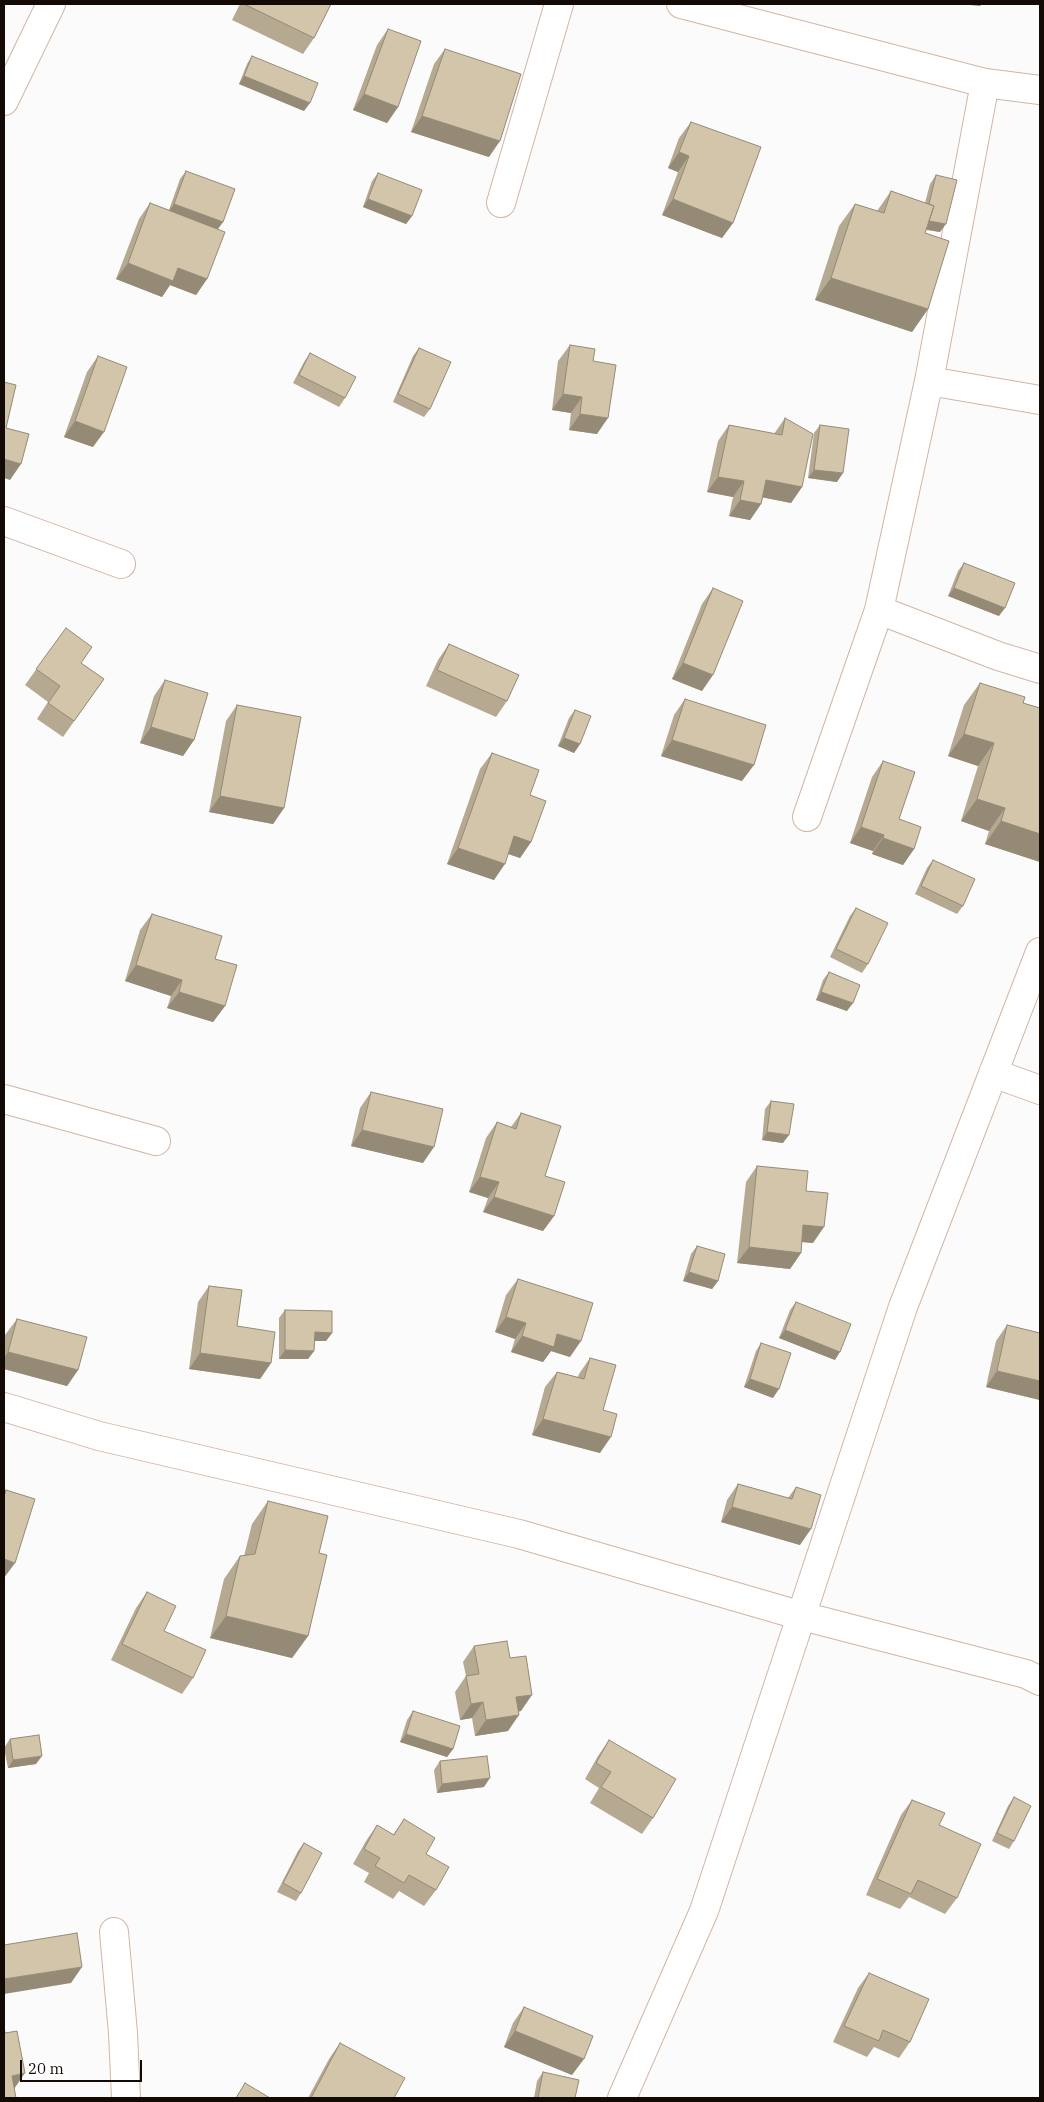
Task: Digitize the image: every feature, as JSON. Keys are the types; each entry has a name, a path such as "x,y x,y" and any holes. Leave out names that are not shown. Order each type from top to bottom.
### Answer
{"street":[{"path":"4,101 51,4"},
{"path":"501,203 559,4"},
{"path":"681,4 985,82 1040,90"},
{"path":"807,816 879,610 929,381 985,82"},
{"path":"929,381 1040,400"},
{"path":"4,521 121,564"},
{"path":"879,610 998,656 1040,669"},
{"path":"622,2098 704,1911 903,1307 1040,952"},
{"path":"993,1073 1040,1090"},
{"path":"4,1098 156,1141"},
{"path":"4,1407 99,1436 519,1534 802,1616 1026,1674 1040,1680"},
{"path":"114,1932 123,2033 126,2098"}],"building":[{"path":"244,4 331,4 314,38"},
{"path":"388,29 421,41 398,107 364,94"},
{"path":"445,49 521,74 500,141 422,116"},
{"path":"252,56 318,83 310,103 244,76"},
{"path":"691,122 761,147 733,223 673,199 689,156 679,152"},
{"path":"186,171 235,189 223,222 174,204"},
{"path":"378,173 422,190 412,216 368,199"},
{"path":"936,175 957,180 946,224 929,221 934,206 929,204"},
{"path":"891,191 934,206 925,233 949,241 928,309 831,278 855,204 884,213"},
{"path":"150,203 225,232 207,279 178,268 173,281 128,263"},
{"path":"570,345 595,349 593,361 616,365 608,418 580,414 582,397 563,394"},
{"path":"419,348 451,362 430,409 398,394"},
{"path":"310,353 356,377 345,398 299,375"},
{"path":"98,356 127,367 104,432 75,421"},
{"path":"4,382 16,385 6,428 29,434 21,464 4,459"},
{"path":"785,418 813,434 802,487 766,480 761,504 740,500 744,481 718,477 729,425 782,435"},
{"path":"820,425 849,429 843,473 814,470"},
{"path":"964,563 1015,583 1005,608 954,588"},
{"path":"713,588 743,601 713,675 683,663"},
{"path":"66,628 92,647 81,663 104,679 74,721 48,703 60,686 36,669"},
{"path":"449,644 519,675 507,701 437,670"},
{"path":"165,680 208,693 194,740 151,727"},
{"path":"980,683 1025,697 1023,703 1040,708 1040,834 1001,821 1005,808 977,799 994,743 964,734"},
{"path":"685,699 766,725 754,765 672,740"},
{"path":"237,705 301,717 284,808 220,796"},
{"path":"575,710 591,716 580,744 564,738"},
{"path":"492,753 539,770 530,795 546,801 531,842 514,836 505,864 458,848"},
{"path":"883,761 915,772 899,819 921,827 914,849 883,838 884,835 861,827"},
{"path":"933,860 975,879 963,906 921,886"},
{"path":"856,908 888,923 868,964 836,949"},
{"path":"152,914 222,936 215,959 237,965 225,1006 179,992 182,980 136,965"},
{"path":"829,972 860,985 853,1003 821,992"},
{"path":"371,1092 443,1109 434,1147 362,1130"},
{"path":"771,1101 794,1104 789,1135 767,1132"},
{"path":"521,1113 561,1126 545,1176 565,1182 554,1216 494,1197 499,1182 480,1177 497,1122 516,1129"},
{"path":"757,1166 808,1171 806,1191 828,1193 824,1227 803,1225 801,1253 749,1247"},
{"path":"697,1246 725,1254 718,1281 689,1272"},
{"path":"518,1279 593,1303 581,1341 557,1334 554,1347 522,1336 526,1323 506,1317"},
{"path":"209,1286 242,1290 237,1326 275,1332 271,1363 200,1353"},
{"path":"796,1302 851,1324 840,1352 785,1330"},
{"path":"285,1310 332,1311 332,1333 315,1332 314,1351 285,1350"},
{"path":"17,1319 87,1337 78,1370 8,1352"},
{"path":"1007,1325 1040,1333 1040,1381 997,1371"},
{"path":"761,1343 791,1353 779,1389 750,1379"},
{"path":"590,1358 616,1365 603,1410 617,1414 611,1437 543,1419 557,1372 584,1379"},
{"path":"738,1484 792,1499 796,1487 821,1495 811,1529 732,1507"},
{"path":"6,1490 35,1499 15,1563 4,1559 4,1497"},
{"path":"268,1501 328,1516 319,1553 327,1555 308,1636 226,1616 240,1556 255,1554"},
{"path":"147,1592 176,1606 164,1631 206,1650 193,1678 122,1644"},
{"path":"507,1641 510,1658 526,1656 532,1695 516,1697 519,1715 486,1720 483,1702 471,1704 466,1676 479,1674 474,1646"},
{"path":"413,1711 460,1726 453,1749 406,1734"},
{"path":"39,1735 42,1756 13,1760 10,1739"},
{"path":"609,1740 676,1779 653,1818 601,1787 611,1772 596,1763"},
{"path":"487,1756 490,1778 442,1784 440,1761"},
{"path":"1014,1797 1031,1806 1014,1841 997,1833"},
{"path":"912,1800 945,1813 939,1825 981,1844 957,1898 918,1880 911,1894 877,1879"},
{"path":"404,1819 435,1838 426,1854 449,1867 436,1890 409,1875 404,1883 375,1866 380,1858 364,1849 377,1825 394,1835"},
{"path":"304,1843 322,1853 301,1893 283,1883"},
{"path":"77,1933 82,1967 4,1979 4,1945"},
{"path":"869,1973 929,1999 910,2042 883,2030 879,2041 844,2026"},
{"path":"524,2007 593,2036 584,2059 515,2031"},
{"path":"4,2027 5,2033 17,2031 25,2073 12,2076 16,2098 4,2098"},
{"path":"340,2043 405,2078 394,2098 311,2098"},
{"path":"543,2072 579,2080 575,2098 538,2098"},
{"path":"245,2083 270,2098 236,2098"}]}
